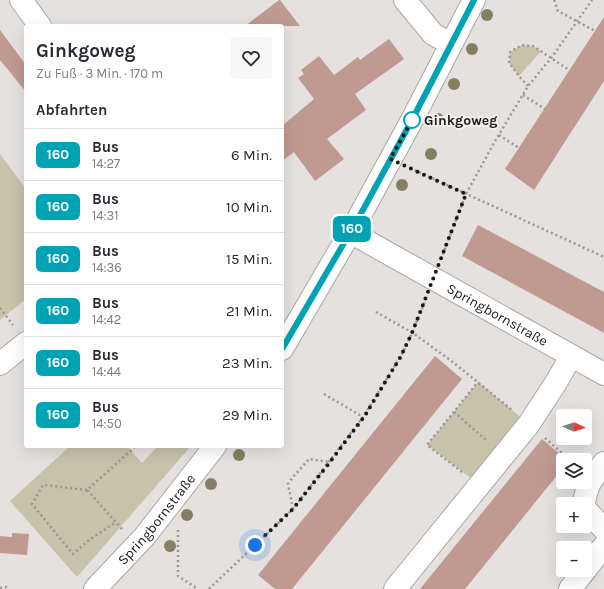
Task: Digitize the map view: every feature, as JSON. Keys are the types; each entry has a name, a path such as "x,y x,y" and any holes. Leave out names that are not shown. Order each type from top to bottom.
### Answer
{"street":[{"path":"21,0 39,24"},
{"path":"405,0 433,34 451,44"},
{"path":"284,344 350,232 474,0"},
{"name":"Springbornstraße","path":"350,232 604,374"},
{"path":"0,364 24,345"},
{"path":"395,589 529,424 557,381 571,356"},
{"name":"Springbornstraße","path":"94,589 146,536 212,448"},
{"path":"585,497 592,478 604,463"},
{"path":"592,516 604,529"},
{"path":"592,561 604,546"},
{"path":"570,589 579,577"}],"path":[{"path":"554,0 558,10 595,31"},
{"path":"209,589 293,509 364,417 401,356 412,333 466,194 499,134 528,86 552,58 592,0"},
{"path":"528,86 509,63 510,52 522,45 533,46 570,70"},
{"path":"523,94 544,108"},
{"path":"499,134 519,148"},
{"path":"390,159 604,257"},
{"path":"376,312 412,333 454,363"},
{"path":"478,382 427,445 480,485"},
{"path":"324,394 364,417"},
{"path":"454,412 504,456"},
{"path":"87,490 134,448"},
{"path":"293,509 288,484 293,477 309,459 330,462"},
{"path":"116,522 89,540 73,554 32,504 43,485 87,490 124,530"},
{"path":"168,506 178,515 178,576 198,589"},
{"path":"0,588 6,587 8,589"}],"shaded area":[{"path":"522,45 533,46 541,51 519,76 509,63 510,52"},
{"path":"0,154 24,186 24,301 0,320"},
{"path":"478,382 529,424 480,485 427,445"},
{"path":"68,448 129,448 142,463 156,448 189,448 77,577 10,501"}],"building":[{"path":"280,0 300,26 284,26 284,24 248,24"},
{"path":"604,17 604,81 534,190 505,169"},
{"path":"0,30 24,62 24,90 0,60"},
{"path":"389,39 404,59 355,94 366,110 327,139 344,159 315,181 294,152 284,160 284,124 314,99 298,78 304,74 301,70 319,56 334,75 358,57 360,60"},
{"path":"478,225 604,292 604,333 462,256"},
{"path":"435,356 462,379 292,589 275,589 258,575"},
{"path":"542,439 559,453 556,453 556,477 465,589 420,589"},
{"path":"12,533 29,534 27,555 0,553 0,536 12,537"}],"bus line":[{"name":"160","path":"284,346 358,219 412,120 474,0"}],"place":[{"name":"Ginkgoweg","path":"412,120"}],"route":[{"path":"255,545 293,509 330,462 364,417 401,356 434,279 443,251 466,194 390,159 412,120"}]}
